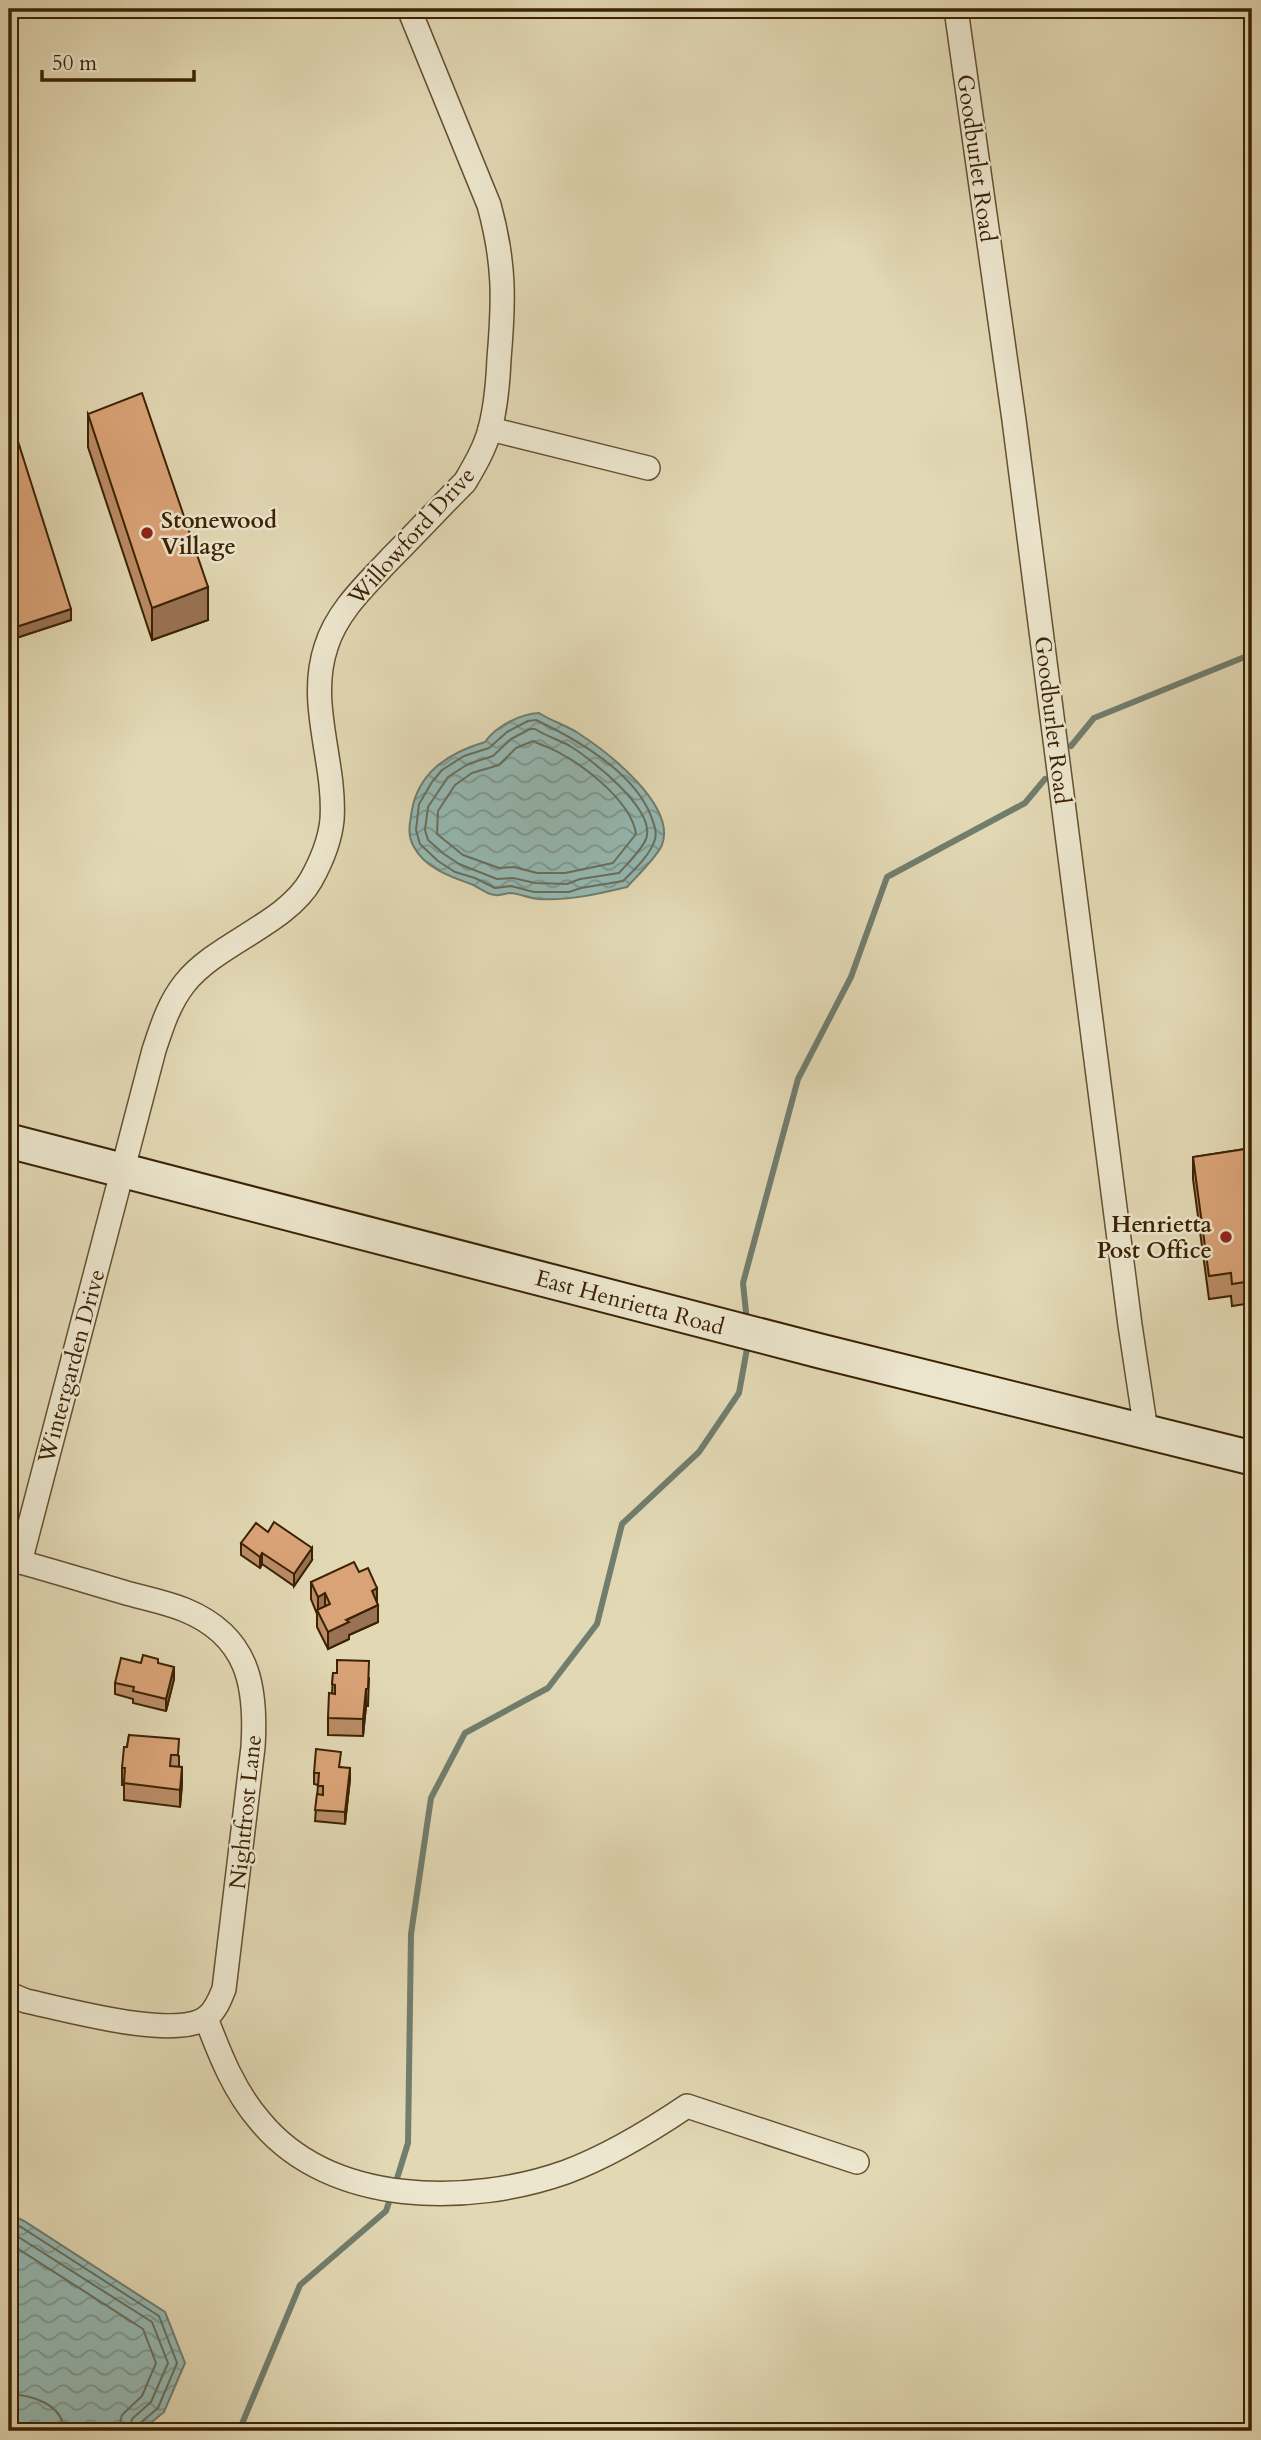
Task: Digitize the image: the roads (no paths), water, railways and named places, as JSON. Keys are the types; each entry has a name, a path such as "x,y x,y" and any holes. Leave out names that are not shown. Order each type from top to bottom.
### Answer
{"main road":[{"name":"East Henrietta Road","path":"9,1141 726,1327 1252,1458"}],"street":[{"name":"Willowford Drive","path":"123,1170 167,1010 186,982 202,967 294,900 310,883 323,857 332,823 332,795 318,694 320,668 326,645 338,620 355,596 465,482 477,462 490,429 497,390 504,292 496,231 489,205 409,9"},
{"name":"Goodburlet Road","path":"956,9 1014,420 1130,1325 1146,1431"},
{"path":"490,429 648,468"},
{"name":"Wintergarden Drive","path":"14,1561 123,1170"},
{"name":"Nightfrost Lane","path":"14,1561 185,1610 212,1625 230,1640 245,1664 252,1688 255,1714 253,1747 224,1989 216,2006 206,2018"},
{"path":"9,1994 26,2001 140,2024 189,2025 206,2018 238,2092 261,2123 290,2149 324,2171 365,2185 397,2190 461,2193 512,2187 567,2171 616,2149 687,2106 857,2162"}],"water":[{"path":"539,713 573,730 605,752 636,781 659,813 664,829 662,845 627,887 560,899 538,899 511,893 492,895 432,866 412,843 409,828 414,801 419,788 436,767 459,752 485,742 509,722"},
{"path":"9,2214 165,2312 185,2363 164,2412 141,2431 49,2431 9,2420"}],"waterway":[{"path":"1071,746 1094,718 1252,654"},
{"path":"747,1322 743,1283 798,1079 851,977 887,877 1025,803 1045,779"},
{"path":"395,2185 408,2143 411,1934 431,1798 465,1733 548,1688 597,1624 622,1524 699,1452 739,1393 748,1343"},
{"path":"239,2431 300,2285 386,2211 391,2196"}],"place":[{"name":"Stonewood Village","path":"147,533"},
{"name":"Henrietta Post Office","path":"1226,1237"}]}
